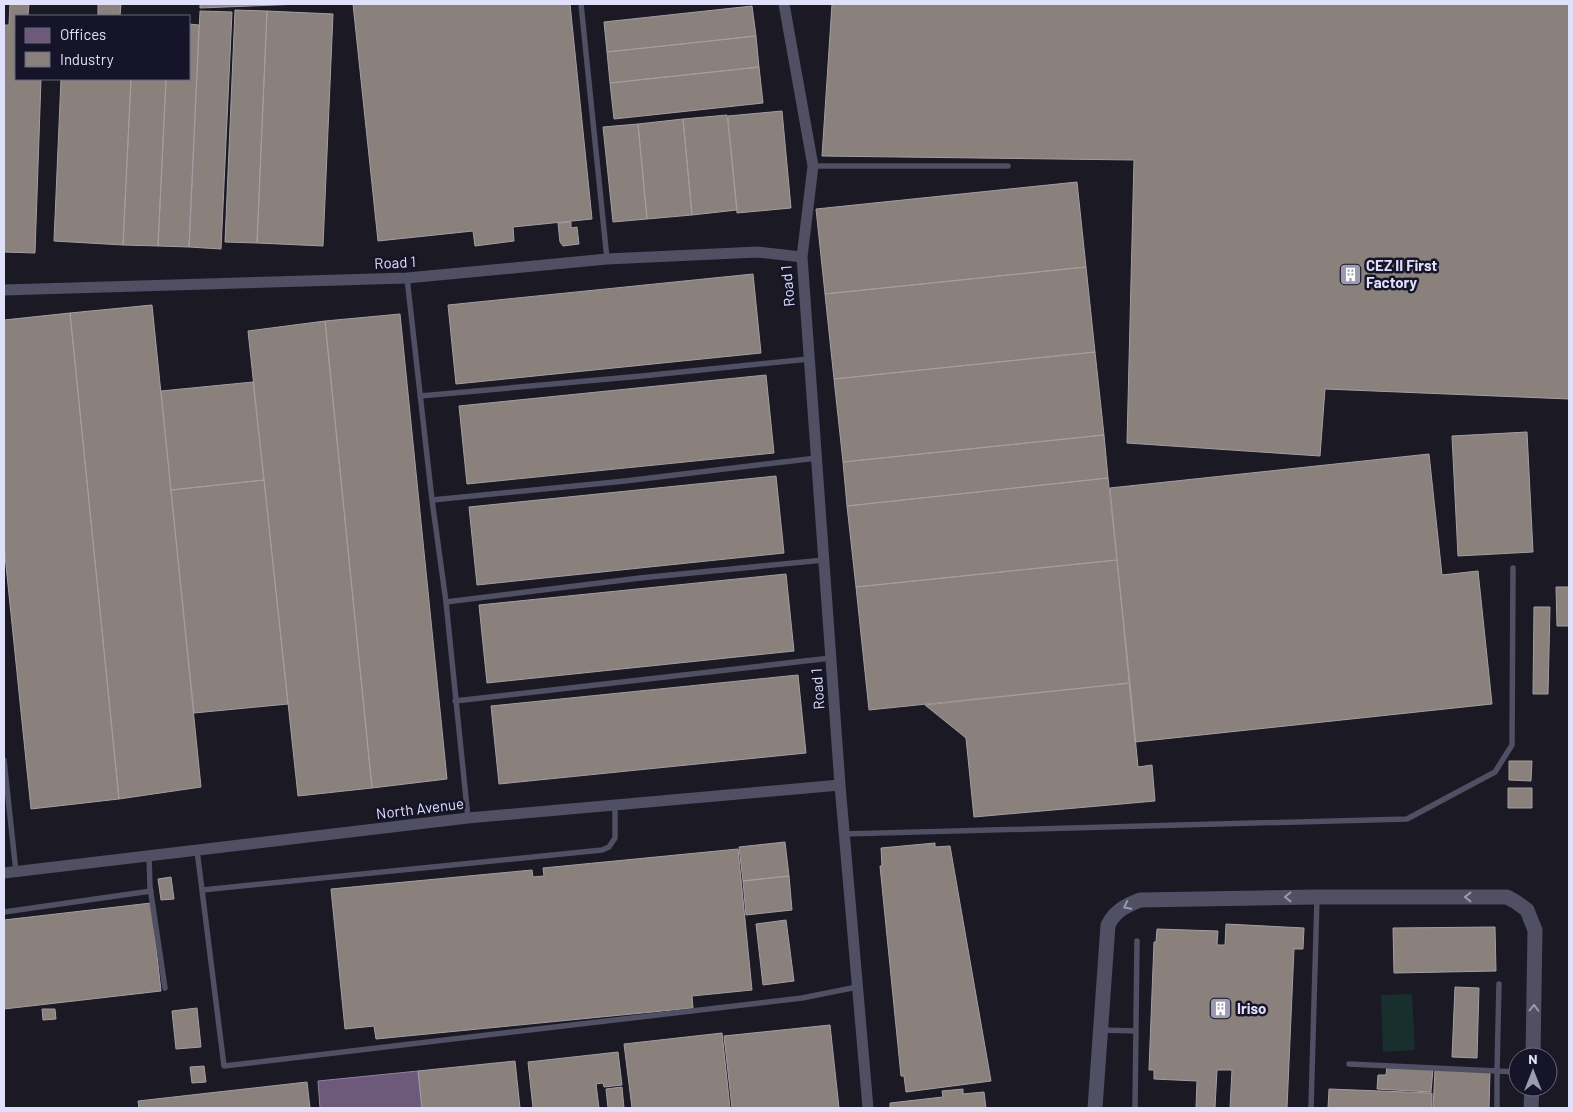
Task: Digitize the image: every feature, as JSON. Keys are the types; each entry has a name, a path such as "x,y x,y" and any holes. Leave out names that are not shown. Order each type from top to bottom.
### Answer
{"street":[{"path":"784,4 813,166 802,257"},
{"name":"Road 1","path":"4,290 407,278 607,259 758,252 802,257 840,784 868,1108"},
{"name":"North Avenue","path":"4,873 468,818 840,784"},
{"path":"1096,1108 1108,925 1117,912 1127,905 1140,900 1317,896 1507,897 1526,910 1535,930 1533,1047"}],"lane":[{"path":"581,4 607,259"},
{"path":"813,166 1008,166"},
{"path":"407,278 432,500 446,602 468,818"},
{"path":"420,396 809,359"},
{"path":"432,500 625,481 816,458"},
{"path":"446,602 640,578 824,560"},
{"path":"844,834 1407,819 1495,772 1512,745 1513,568"},
{"path":"455,702 831,658"},
{"path":"4,760 16,872"},
{"path":"202,890 602,850 609,846 615,838 615,805"},
{"path":"196,850 224,1066 802,998 857,987"},
{"path":"148,856 165,988"},
{"path":"4,912 151,891"},
{"path":"1311,1108 1317,896"},
{"path":"1136,1108 1137,941"},
{"path":"1497,1108 1500,984"},
{"path":"1100,1030 1136,1031"},
{"path":"1349,1064 1508,1072"}],"green space":[{"path":"1412,994 1415,1050 1383,1052 1381,995"}],"building: Offices":[{"path":"418,1071 422,1108 320,1108 318,1081"}],"building: Industry":[{"path":"10,4 29,4 28,15 15,15 15,80 41,80 35,253 4,252 4,25 9,25"},
{"path":"98,4 121,4 120,15 98,15"},
{"path":"200,4 301,4 200,8"},
{"path":"353,4 570,4 592,219 513,227 514,241 475,246 473,231 378,241"},
{"name":"CEZ II First Factory","path":"832,4 1569,4 1569,399 1325,389 1320,456 1127,443 1134,160 822,156"},
{"path":"752,6 756,36 607,52 604,22"},
{"path":"235,10 267,11 257,243 225,242"},
{"path":"200,11 232,12 221,249 189,247"},
{"path":"267,11 333,14 323,246 257,243"},
{"path":"190,24 199,25 189,247 158,246 166,80 190,80"},
{"path":"756,36 759,67 610,83 607,52"},
{"path":"759,67 763,103 614,119 610,83"},
{"path":"61,80 131,80 123,245 54,241"},
{"path":"131,80 166,80 158,246 123,245"},
{"path":"782,111 791,208 737,213 728,116"},
{"path":"727,115 737,210 692,215 683,119"},
{"path":"683,119 692,215 647,219 638,124"},
{"path":"638,124 647,219 613,222 603,127"},
{"path":"1077,182 1086,267 825,294 816,209"},
{"path":"571,222 571,228 577,227 579,244 563,246 560,242 558,223"},
{"path":"1086,267 1095,352 834,379 825,294"},
{"path":"753,274 761,353 456,384 448,305"},
{"path":"152,305 201,787 119,799 70,313"},
{"path":"70,313 119,799 31,809 4,546 4,320"},
{"path":"400,314 447,779 372,788 325,321"},
{"path":"325,321 372,788 298,796 248,331"},
{"path":"1095,352 1104,435 843,462 834,379"},
{"path":"766,375 774,453 467,484 459,406"},
{"path":"253,382 264,480 171,490 161,391"},
{"path":"1527,432 1533,552 1458,556 1452,436"},
{"path":"1104,435 1108,478 847,506 843,462"},
{"path":"1429,454 1442,575 1478,571 1492,704 1135,742 1110,488"},
{"path":"776,476 784,553 477,585 469,507"},
{"path":"1108,478 1117,560 856,587 847,506"},
{"path":"264,480 288,704 194,713 171,490"},
{"path":"1117,560 1130,683 869,710 856,587"},
{"path":"786,574 794,651 487,683 479,605"},
{"path":"1556,587 1569,587 1569,626 1557,626"},
{"path":"1534,607 1550,607 1548,694 1533,694"},
{"path":"798,675 806,753 499,784 491,706"},
{"path":"1130,683 1138,767 1152,765 1155,801 974,817 966,738 925,705"},
{"path":"1509,761 1532,761 1531,781 1509,780"},
{"path":"1508,788 1532,788 1532,808 1508,808"},
{"path":"785,842 789,876 743,881 739,847"},
{"path":"935,843 935,847 950,846 991,1081 906,1092 904,1076 901,1076 880,866 882,866 881,848"},
{"path":"738,849 752,990 692,996 693,1008 376,1039 374,1026 345,1029 331,889 532,870 533,877 544,876 543,868"},
{"path":"789,876 792,910 746,915 743,881"},
{"path":"171,877 174,899 161,900 158,879"},
{"path":"151,903 161,991 4,1009 4,920"},
{"path":"786,920 794,981 763,985 756,924"},
{"name":"Iriso","path":"1226,924 1304,928 1303,949 1294,949 1287,1108 1230,1108 1232,1070 1217,1070 1215,1108 1196,1108 1197,1081 1154,1079 1154,1070 1149,1070 1154,942 1156,942 1157,929 1218,931 1217,945 1225,945"},
{"path":"1495,927 1496,971 1394,973 1393,928"},
{"path":"1455,987 1479,988 1477,1058 1452,1057"},
{"path":"197,1008 201,1047 176,1049 172,1011"},
{"path":"42,1009 55,1009 56,1019 43,1020"},
{"path":"830,1025 839,1108 732,1108 724,1036"},
{"path":"722,1033 730,1108 632,1108 624,1044"},
{"path":"618,1052 622,1085 604,1087 603,1083 596,1084 599,1108 533,1108 528,1062"},
{"path":"515,1061 520,1108 422,1108 418,1071"},
{"path":"204,1066 206,1082 192,1083 190,1067"},
{"path":"1387,1066 1433,1069 1431,1092 1377,1089 1378,1075 1386,1075"},
{"path":"1435,1070 1490,1072 1489,1108 1433,1108"},
{"path":"307,1082 310,1108 139,1108 138,1101"},
{"path":"622,1087 624,1108 608,1108 606,1089"},
{"path":"963,1089 963,1094 984,1092 986,1108 890,1108 890,1103 943,1097 942,1091"},
{"path":"1329,1089 1432,1093 1432,1108 1328,1108"}],"place":[{"name":"CEZ II First Factory","path":"1350,275"},
{"name":"Iriso","path":"1221,1009"}]}
